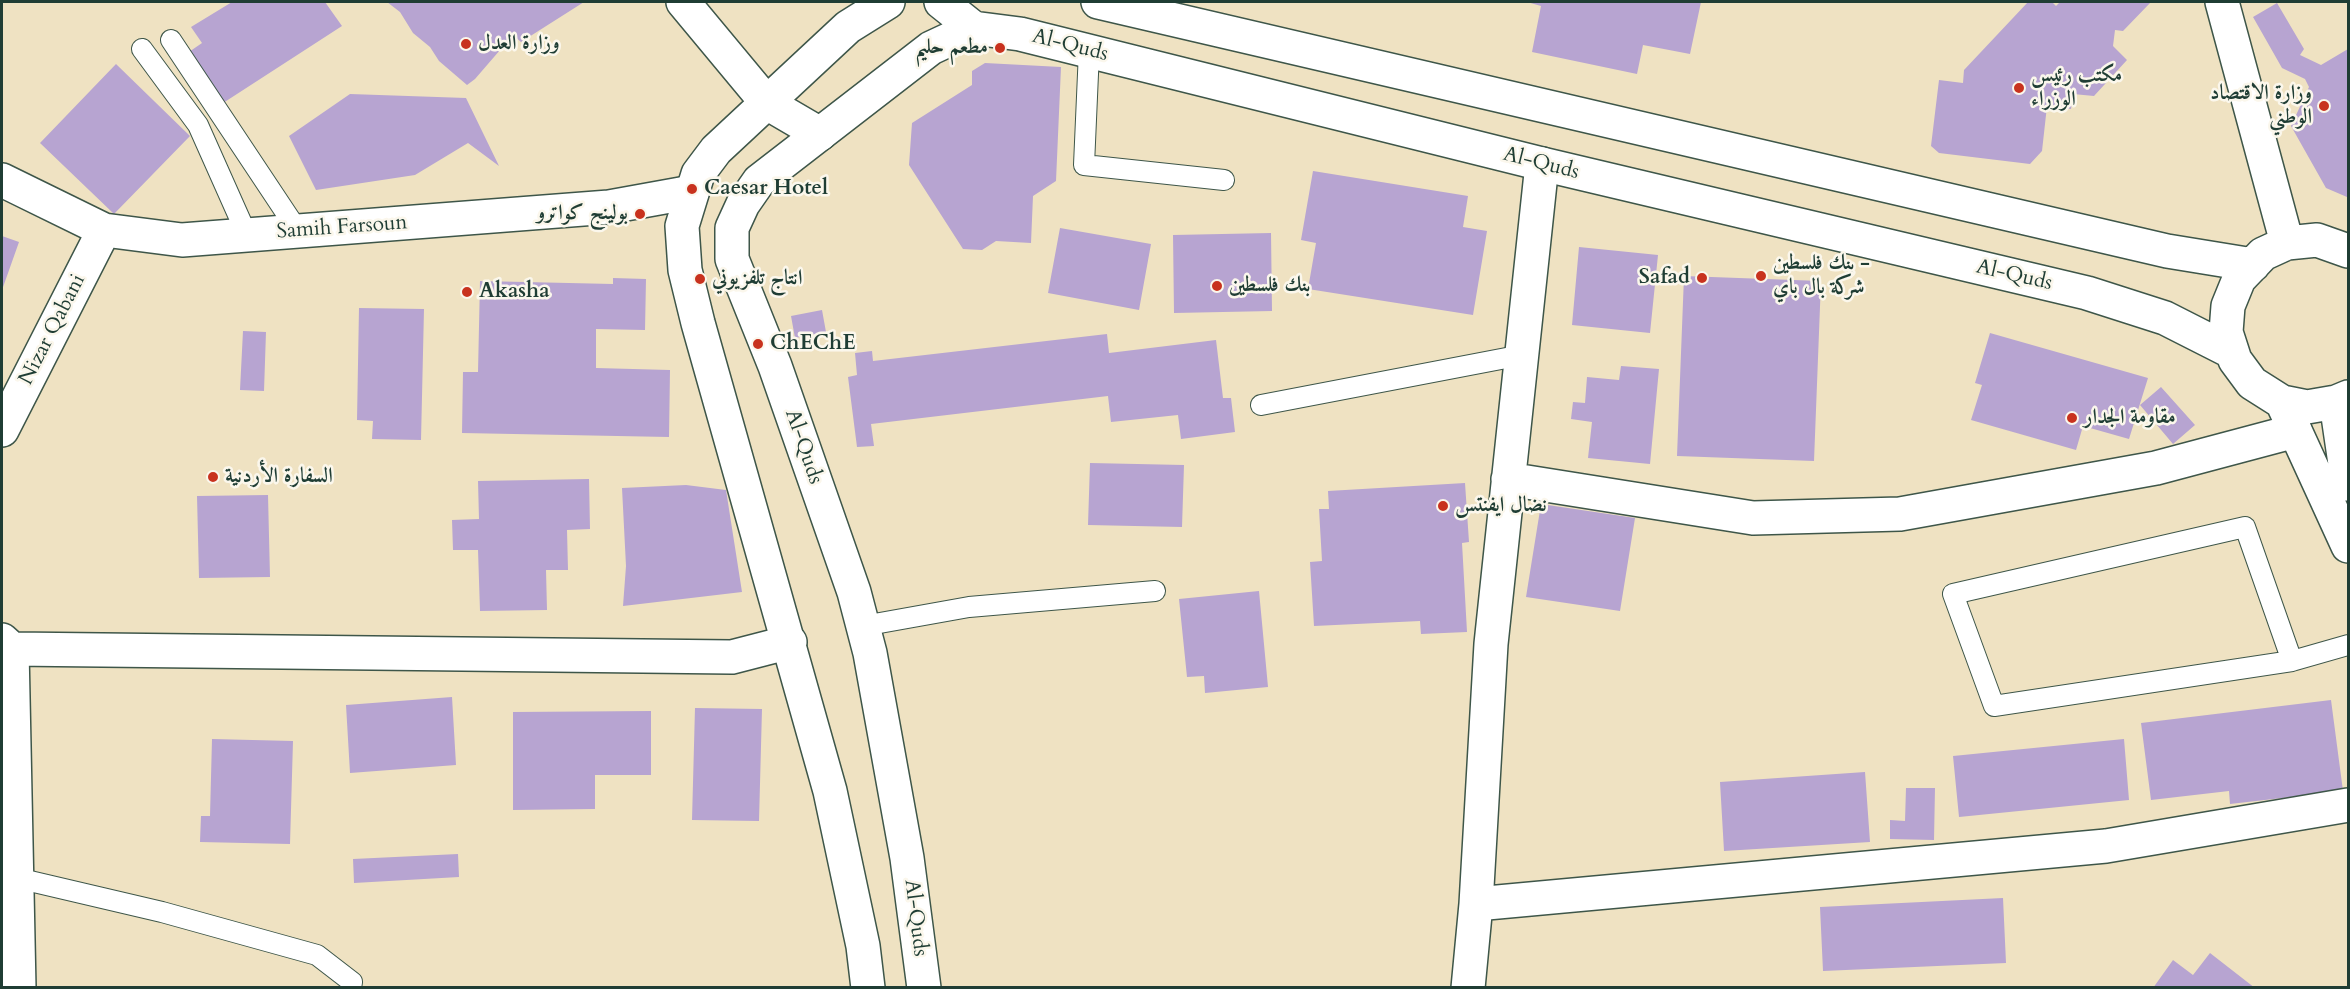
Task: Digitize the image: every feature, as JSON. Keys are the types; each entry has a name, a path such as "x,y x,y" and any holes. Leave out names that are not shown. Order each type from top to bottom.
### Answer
{"street":[{"path":"683,2 767,103 820,134"},
{"path":"868,987 863,946 830,791 685,270 682,226 698,174 716,150 848,27 888,2"},
{"path":"941,2 976,30"},
{"path":"1098,2 2167,251 2253,265"},
{"path":"2222,2 2288,243"},
{"name":"Al-Quds","path":"924,987 907,858 863,626 854,592 779,377 732,259 732,228 743,204 759,181 931,48 961,34 976,30 1020,34 1542,164 2087,293 2165,318 2232,352"},
{"path":"1468,987 1476,904 1491,644 1542,164"},
{"name":"Samih Farsoun","path":"2,180 104,230 182,240 609,207 692,192"},
{"name":"Nizar Qabani","path":"2,430 104,230"},
{"path":"2349,250 2316,240 2288,243 2263,254 2239,279 2228,306 2226,332 2232,352 2252,383 2282,402 2307,406 2342,400 2349,484"},
{"path":"2282,402 2349,546"},
{"path":"1508,479 1753,518 1900,514 2156,468 2295,431"},
{"path":"19,987 17,878 7,644 732,657 790,642"},
{"path":"1476,904 2106,846 2349,806"}],"lane":[{"path":"171,40 298,231"},
{"path":"142,49 198,125 247,235"},
{"path":"1089,51 1084,165 1224,180"},
{"path":"1261,405 1521,355"},
{"path":"2292,661 2245,527 1953,594 1994,706 2292,661 2349,645"},
{"path":"863,626 969,607 1155,591"},
{"path":"17,878 162,912 317,955 352,982 351,987"}],"building":[{"path":"232,2 325,2 342,26 220,105 186,54 202,43 191,27"},
{"name":"وزارة العدل","path":"387,2 584,2 521,42 513,35 475,79 467,85 439,61 430,47 413,33 400,12"},
{"path":"1527,2 1701,2 1690,54 1643,45 1637,74 1532,52 1541,6"},
{"name":"مكتب رئيس الوزراء","path":"2028,2 2052,2 2056,6 2060,2 2151,2 2123,31 2115,30 2113,46 2127,60 2094,96 2073,94 2071,109 2047,106 2042,151 2030,164 1939,153 1931,146 1939,80 1963,83 1964,70"},
{"name":"وزارة الاقتصاد الوطني","path":"2277,3 2304,49 2300,55 2321,65 2348,49 2347,197 2326,188 2291,126 2309,87 2305,79 2282,68 2253,17"},
{"path":"985,63 1061,67 1056,181 1033,196 1031,243 996,241 982,250 963,249 909,165 912,123 972,85 972,71"},
{"path":"116,64 190,136 114,214 40,143"},
{"path":"350,94 466,98 499,166 468,143 415,175 316,190 289,136"},
{"path":"1313,171 1468,196 1463,227 1487,231 1473,315 1308,289 1316,243 1301,240"},
{"path":"1060,228 1151,244 1139,310 1048,293"},
{"path":"1271,233 1272,311 1174,313 1173,235"},
{"path":"2,236 19,242 2,290"},
{"path":"1579,247 1658,255 1650,333 1572,325"},
{"path":"1684,276 1821,281 1814,461 1677,456"},
{"path":"613,278 646,279 645,330 596,329 596,368 670,370 669,437 462,433 463,372 478,372 480,281 613,284"},
{"path":"359,308 424,309 421,440 372,439 373,421 357,420"},
{"path":"822,310 826,332 795,338 791,316"},
{"path":"243,331 266,332 264,391 240,390"},
{"path":"1990,333 2148,378 2129,439 2083,426 2076,450 1971,420 1982,385 1975,383"},
{"path":"1107,334 1109,353 1216,340 1223,398 1231,398 1235,432 1181,439 1178,415 1111,422 1108,396 871,424 874,446 857,447 848,377 857,375 855,353 872,351 873,361"},
{"path":"1621,366 1659,369 1650,464 1588,458 1592,422 1571,419 1573,402 1585,403 1587,377 1619,380"},
{"path":"2161,387 2195,425 2173,444 2140,405"},
{"path":"1090,463 1184,465 1182,527 1088,525"},
{"path":"589,479 590,529 567,530 568,570 546,570 547,610 480,611 478,550 453,550 452,520 479,519 478,481"},
{"path":"1465,483 1469,542 1462,543 1467,632 1421,634 1420,621 1314,626 1310,562 1322,561 1319,509 1329,509 1328,491"},
{"path":"686,485 726,490 742,592 623,606 626,566 622,488"},
{"path":"268,495 270,577 199,578 197,496"},
{"path":"1541,504 1635,518 1620,611 1526,597"},
{"path":"1259,591 1268,687 1205,693 1204,676 1187,677 1179,599"},
{"path":"452,697 456,765 350,773 346,705"},
{"path":"2331,700 2343,791 2230,804 2229,791 2151,800 2141,723"},
{"path":"695,708 762,709 759,821 692,820"},
{"path":"651,711 651,775 595,775 595,809 513,810 513,712"},
{"path":"212,739 293,741 290,844 200,842 201,816 210,816"},
{"path":"2124,739 2129,800 1959,817 1953,756"},
{"path":"1865,772 1870,842 1724,851 1720,782"},
{"path":"1906,788 1935,788 1934,840 1890,839 1890,820 1905,821"},
{"path":"458,854 459,877 354,883 353,859"},
{"path":"2003,898 2006,963 1823,971 1820,907"},
{"path":"2210,953 2255,988 2153,988 2173,960 2193,975"}],"place":[{"name":"وزارة العدل","path":"466,44"},
{"name":"مطعم حليم","path":"1000,48"},
{"name":"مكتب رئيس الوزراء","path":"2019,88"},
{"name":"وزارة الاقتصاد الوطني","path":"2324,106"},
{"name":"Caesar Hotel","path":"692,189"},
{"name":"بولينج كواترو","path":"640,214"},
{"name":"بنك فلسطين - شركة بال باي","path":"1761,276"},
{"name":"Safad","path":"1702,278"},
{"name":"انتاج تلفزيوني","path":"700,279"},
{"name":"بنك فلسطين","path":"1217,286"},
{"name":"Akasha","path":"467,292"},
{"name":"ChEChE","path":"758,344"},
{"name":"مقاومة الجدار","path":"2072,418"},
{"name":"السفارة الأردنية","path":"213,477"},
{"name":"نضال ايفنتس","path":"1443,506"}]}
